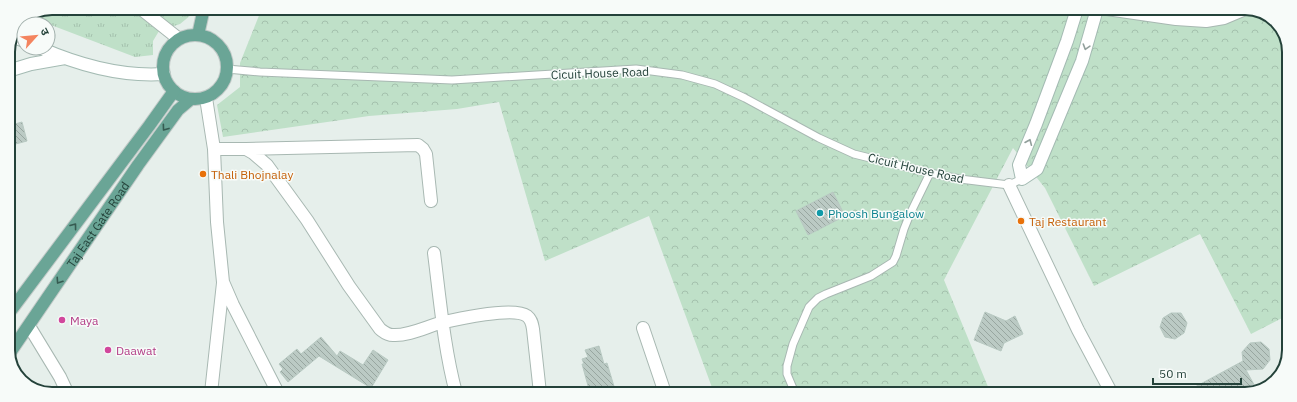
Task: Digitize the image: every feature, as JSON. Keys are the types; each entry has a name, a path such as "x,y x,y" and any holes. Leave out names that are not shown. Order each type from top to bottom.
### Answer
{"main road":[{"path":"198,35 202,15"},
{"path":"198,35 208,38 216,43 224,54 227,69 226,76 219,89 206,98 191,99 182,96 174,91 167,83 163,66 168,50 180,39 198,35"},
{"path":"15,305 126,158 174,91"},
{"name":"Taj East Gate Road","path":"15,346 138,165 178,110 191,99"}],"street":[{"path":"149,15 180,39"},
{"path":"1076,15 1036,124 1019,165 1022,179 1037,169 1082,61 1095,15"},
{"path":"1148,15 1206,21 1224,18 1231,15"},
{"path":"56,55 109,71 149,75 164,74"},
{"path":"15,69 31,64 64,58"},
{"path":"206,98 214,149 218,230 223,282 212,387"},
{"path":"214,149 418,145 426,154 431,201"},
{"path":"246,149 267,165 307,220 349,286 385,334 403,334 466,317 519,312 526,315 531,320 539,387"},
{"path":"1009,185 1078,330 1108,387"},
{"path":"434,253 443,323 454,387"},
{"path":"223,282 233,305 275,387"},
{"path":"29,326 65,387"},
{"path":"643,328 663,387"}],"lane":[{"name":"Cicuit House Road","path":"227,69 260,72 452,80 636,69 682,75 715,84 745,98 819,138 854,154 930,173 960,179 1009,185"},
{"path":"792,387 787,374 787,366 793,344 809,307 818,298 871,276 893,262 910,214 930,173"},
{"path":"1009,185 1022,179"}],"green space":[{"path":"191,15 180,24 159,31 153,41 153,55 135,57 56,27 56,16 45,16"},
{"path":"259,15 1250,15 1265,21 1273,28 1279,38 1282,50 1282,318 1251,334 1200,234 1094,286 1045,188 1013,148 944,280 988,387 712,387 649,216 545,261 499,102 457,109 369,116 223,137 217,105 240,87 240,63"}],"building":[{"path":"22,122 27,141 15,144 15,124"},
{"name":"Phoosh Bungalow","path":"833,192 845,216 808,235 796,211"},
{"path":"985,312 1006,321 1015,316 1023,334 1004,343 1001,351 974,340"},
{"path":"1171,313 1181,313 1187,323 1184,333 1175,339 1165,337 1160,327 1163,318"},
{"path":"321,337 337,356 340,351 363,365 373,350 388,360 372,387 319,356 288,382 280,372 283,369 279,364 297,349 301,354"},
{"path":"1261,342 1269,349 1270,360 1263,369 1246,370 1255,386 1250,387 1195,387 1243,361 1242,352 1250,343"},
{"path":"599,346 604,364 607,363 614,387 588,387 582,364 584,364 582,359 588,357 585,350"}],"place":[{"name":"Thali Bhojnalay","path":"203,174"},
{"name":"Phoosh Bungalow","path":"820,213"},
{"name":"Taj Restaurant","path":"1021,221"},
{"name":"Maya","path":"62,320"},
{"name":"Daawat","path":"108,350"}]}
